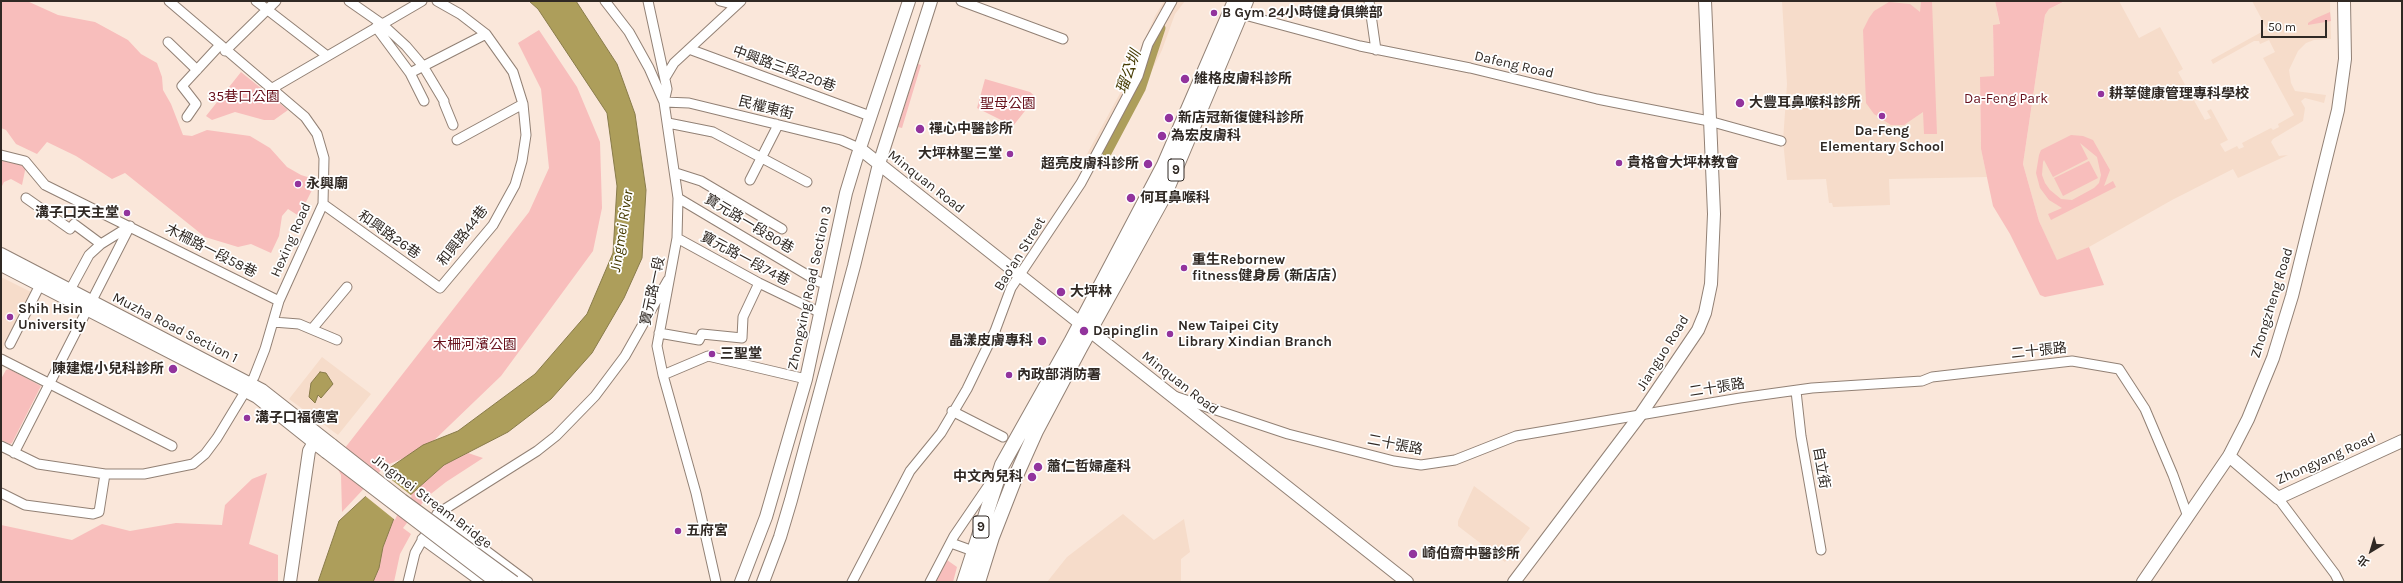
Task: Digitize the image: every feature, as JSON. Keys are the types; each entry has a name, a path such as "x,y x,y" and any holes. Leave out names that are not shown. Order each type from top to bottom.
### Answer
{"main road":[{"name":"9","path":"978,582 992,536 1015,478 1085,327 1164,164 1235,1"},
{"name":"9","path":"964,582 998,472 1164,196 1246,1"}],"street":[{"name":"Hexing Road","path":"1,446 38,464 105,474 144,474 193,464 205,454 248,388 265,349 279,301 323,204 324,158 317,134 306,117 222,48 169,1"},
{"path":"256,1 326,55"},
{"path":"187,117 196,104 182,86 197,70 276,1"},
{"path":"349,1 406,46 423,66 444,102 452,125"},
{"path":"271,88 422,1"},
{"name":"和興路44巷","path":"437,1 460,14 486,34 513,72 523,104 526,135 522,161 515,185 493,225 440,288"},
{"path":"605,1 629,32 649,68 664,102"},
{"name":"寶元路一段","path":"648,1 667,89 664,102 676,173 678,198 678,238 657,346 662,375 696,493 716,582"},
{"path":"720,1 738,3"},
{"name":"Zhongxing Road Section 3","path":"741,582 760,532 806,379 846,193 859,148 909,1"},
{"path":"763,582 780,537 791,500 854,266 879,164 932,1"},
{"path":"961,1 1063,39"},
{"name":"Bao'an Street","path":"852,582 910,471 941,433 952,411 967,388 995,331 1011,288 1081,183 1138,76 1148,44 1172,1"},
{"path":"1369,1 1376,50"},
{"name":"Jianguo Road","path":"1514,582 1641,414 1698,330 1705,313 1711,284 1714,214 1705,1"},
{"name":"Zhongzheng Road","path":"2143,582 2229,456 2248,419 2261,388 2292,296 2338,110 2345,59 2344,1"},
{"path":"665,78 674,63 738,3"},
{"name":"Dafeng Road","path":"1241,14 1376,50 1470,68 1598,99 1709,121 1781,141"},
{"path":"379,25 410,73 424,101"},
{"path":"410,73 486,34"},
{"path":"168,42 197,70"},
{"name":"中興路三段220巷","path":"689,49 870,116"},
{"name":"民權東街","path":"664,102 689,104 776,124 841,140 859,148"},
{"path":"457,140 523,104"},
{"path":"668,123 713,132 807,182"},
{"path":"750,180 776,129 776,124"},
{"name":"Minquan Road","path":"859,148 1407,582"},
{"name":"木柵路一段58巷","path":"1,155 25,161 45,185 279,301"},
{"path":"676,173 701,181 782,229"},
{"path":"26,198 70,229 74,224 101,244"},
{"name":"寶元路一段80巷","path":"678,198 819,282 827,284"},
{"name":"和興路26巷","path":"323,204 440,288"},
{"path":"70,290 88,255 101,244 130,226"},
{"path":"14,453 130,226"},
{"name":"寶元路一段74巷","path":"678,238 759,283 821,313"},
{"name":"Muzha Road Section 1","path":"1,254 70,290 89,306"},
{"name":"Muzha Road Section 1","path":"1,265 40,285 89,306 248,388 257,397 329,448"},
{"path":"408,582 412,563 422,539 437,514 485,482 537,451 566,426 595,396 625,356 671,274"},
{"path":"659,332 699,340 702,334 742,338 742,317 759,283"},
{"path":"10,344 40,285"},
{"path":"312,329 347,287"},
{"path":"273,322 299,324 337,340"},
{"path":"662,375 708,356 806,379"},
{"path":"1,371 3,361 172,446"},
{"name":"二十張路","path":"1171,395 1288,434 1394,461 1421,465 1455,460 1516,436 1641,414 1796,391 1922,381 1932,377 2072,361 2119,370 2144,409 2173,475 2188,517"},
{"name":"自立街","path":"1796,391 1801,436 1821,550"},
{"path":"952,411 1003,437"},
{"path":"290,582 308,457 316,439"},
{"name":"Zhongyang Road","path":"2229,456 2278,498 2402,441"},
{"name":"Jingmei Stream Bridge","path":"329,448 496,582"},
{"name":"Jingmei Stream Bridge","path":"329,448 514,582"},
{"path":"930,582 951,543 980,496 998,472"},
{"path":"1,493 25,505 92,514 99,512 105,474"},
{"path":"2278,498 2335,574 2339,582"},
{"path":"437,514 528,582"},
{"path":"747,582 762,544 760,532"},
{"path":"951,543 973,551 984,534 992,536"},
{"path":"422,539 481,582"}],"shaded area":[{"path":"1164,1 1185,1 1175,14 1162,50 1105,165 1087,154 1124,86 1155,16"},
{"name":"Da-Feng Elementary School","path":"1782,1 1995,1 2000,25 1993,25 1994,76 1980,78 1981,149 1987,177 1889,179 1890,205 1833,207 1832,203 1829,203 1826,179 1787,180 1783,141 1787,84"},
{"name":"耕莘健康管理專科學校","path":"2066,1 2119,1 2139,38 2160,27 2183,69 2178,72 2205,120 2211,118 2207,111 2211,109 2228,140 2220,144 2225,152 2237,146 2239,149 2244,147 2242,143 2271,128 2273,130 2279,127 2278,124 2294,115 2263,58 2275,52 2269,40 2260,44 2259,41 2254,41 2213,64 2211,60 2267,29 2252,1 2330,1 2331,39 2314,40 2306,43 2298,51 2289,70 2291,83 2295,91 2326,95 2324,103 2305,98 2301,101 2305,108 2303,121 2273,139 2271,142 2279,156 2288,155 2238,178 2233,169 2172,200 2089,247 2057,261 2039,221 2023,164 2045,15 2049,9"},
{"name":"Shih Hsin University","path":"1,277 31,292 2,351 1,351"},
{"path":"322,357 371,394 338,435 289,399"},
{"path":"1474,486 1530,528 1505,562 1458,526 1458,521"},
{"path":"1123,514 1154,540 1184,519 1190,552 1181,559 1181,582 1047,582 1067,557"}],"green space":[{"path":"1,1 27,1 58,15 95,22 128,40 141,54 157,63 162,77 163,90 171,104 183,135 192,136 207,130 250,136 270,148 287,167 301,175 317,180 299,216 288,209 282,216 279,236 271,253 251,244 238,247 205,237 125,173 112,179 76,156 47,142 37,154 16,144 6,130 1,128"},
{"path":"1921,1 1932,1 1937,134 1924,134 1923,112 1904,125 1891,125 1874,114 1866,103 1863,30 1869,18 1874,11 1889,2 1910,4 1920,12"},
{"name":"Da-Feng Park","path":"1995,1 2065,1 2049,9 2045,15 2023,164 2039,221 2057,260 2089,247 2104,285 2045,297 2040,295 2010,234 1993,206 1981,149 1980,77 1994,76 1993,25 2000,24"},
{"path":"2330,12 2331,21 2308,25 2308,23 2314,19"},
{"name":"木柵河濱公園","path":"539,30 577,87 600,142 602,208 593,251 501,376 425,449 385,466 342,512 341,475 334,462 529,212 549,168 541,89 518,43"},
{"path":"918,64 921,65 902,128 898,127"},
{"name":"35巷口公園","path":"241,72 288,110 274,120 264,120 235,112 212,120 206,116"},
{"name":"聖母公園","path":"985,79 1030,92 1036,97 1013,126 977,108"},
{"path":"2071,135 2083,136 2093,140 2110,170 2104,186 2113,181 2116,187 2051,220 2048,214 2062,208 2049,200 2040,188 2036,173 2041,150","holes":["2080,143 2097,157 2101,175 2099,183 2094,188 2072,200 2061,199 2050,190 2045,183 2042,175 2044,160 2053,177 2088,159"]},
{"path":"1,160 26,166 22,185 11,179 4,182 1,188"},
{"path":"2089,161 2098,178 2063,196 2054,178"},
{"path":"9,369 41,386 12,443 10,444 1,440 1,379 6,370"},
{"path":"468,453 483,458 446,482 427,497 403,528 411,534 400,554 394,582 373,582 379,568 383,547 399,505 444,465"},
{"path":"267,473 249,544 278,555 278,582 1,582 1,525 72,540 102,524 130,531 176,523 222,525 225,505 252,479"},
{"path":"947,560 957,567 953,582 935,582"}],"water":[{"name":"Jingmei River","path":"529,1 576,1 617,64 635,114 646,190 642,258 624,298 592,353 551,399 508,432 444,465 399,505 383,547 379,568 373,582 318,582 339,521 366,496 388,469 423,445 458,431 535,374 587,314 613,253 617,186 607,113 538,9"},
{"path":"320,372 326,373 333,384 321,398 318,395 315,403 309,397 311,383"}],"pier":[{"path":"383,473 412,496 401,506 395,520 364,495"}],"waterway":[{"name":"瑠公圳","path":"1107,153 1141,89 1161,28"}],"place":[{"name":"B Gym 24小時健身俱樂部","path":"1214,13"},
{"name":"維格皮膚科診所","path":"1185,79"},
{"name":"耕莘健康管理專科學校","path":"2101,94"},
{"name":"大豐耳鼻喉科診所","path":"1740,103"},
{"name":"Da-Feng Elementary School","path":"1882,116"},
{"name":"新店冠新復健科診所","path":"1169,118"},
{"name":"禪心中醫診所","path":"920,129"},
{"name":"為宏皮膚科","path":"1162,136"},
{"name":"大坪林聖三堂","path":"1010,154"},
{"name":"貴格會大坪林教會","path":"1619,163"},
{"name":"超亮皮膚科診所","path":"1148,164"},
{"name":"永興廟","path":"298,184"},
{"name":"何耳鼻喉科","path":"1131,198"},
{"name":"溝子口天主堂","path":"127,213"},
{"name":"重生Rebornew fitness健身房 (新店店）","path":"1184,268"},
{"name":"大坪林","path":"1061,292"},
{"name":"Shih Hsin University","path":"10,317"},
{"name":"Dapinglin","path":"1084,331"},
{"name":"New Taipei City Library Xindian Branch","path":"1170,334"},
{"name":"晶漾皮膚專科","path":"1042,341"},
{"name":"三聖堂","path":"712,354"},
{"name":"陳建焜小兒科診所","path":"173,369"},
{"name":"內政部消防署","path":"1009,375"},
{"name":"溝子口福德宮","path":"247,418"},
{"name":"蕭仁哲婦產科","path":"1038,467"},
{"name":"中文內兒科","path":"1032,477"},
{"name":"五府宮","path":"678,531"},
{"name":"崎伯齋中醫診所","path":"1413,554"}]}
